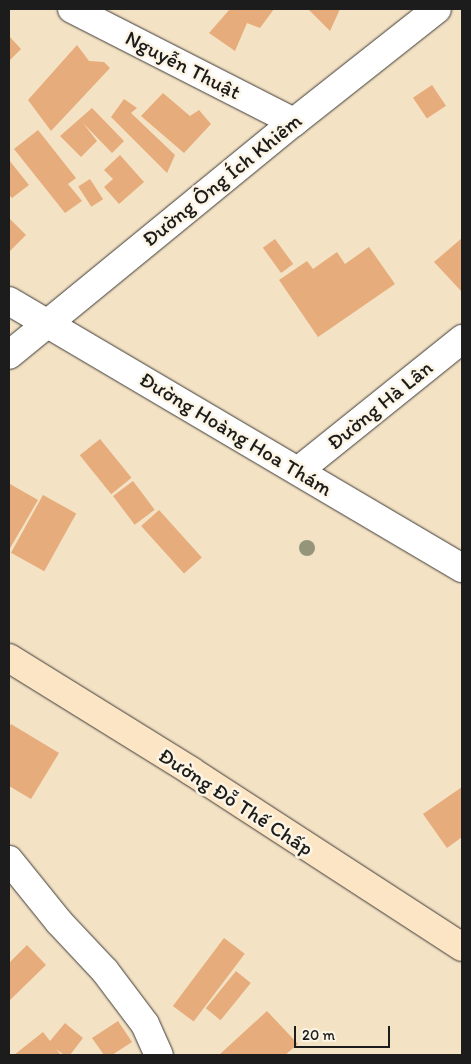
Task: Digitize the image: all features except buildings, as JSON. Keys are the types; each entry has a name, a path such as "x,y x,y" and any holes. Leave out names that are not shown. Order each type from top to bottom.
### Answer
{"street":[{"name":"Nguyễn Thuật","path":"72,9 294,122"},
{"name":"Đường Ông Ích Khiêm","path":"9,355 294,122 437,9"},
{"name":"Đường Hoàng Hoa Thám","path":"9,301 462,568"},
{"name":"Đường Hà Lân","path":"298,471 462,339"},
{"name":"Đường Đỗ Thế Chấp","path":"9,658 191,771 462,948"},
{"path":"9,860 59,922 105,971 145,1024 159,1055"}]}
